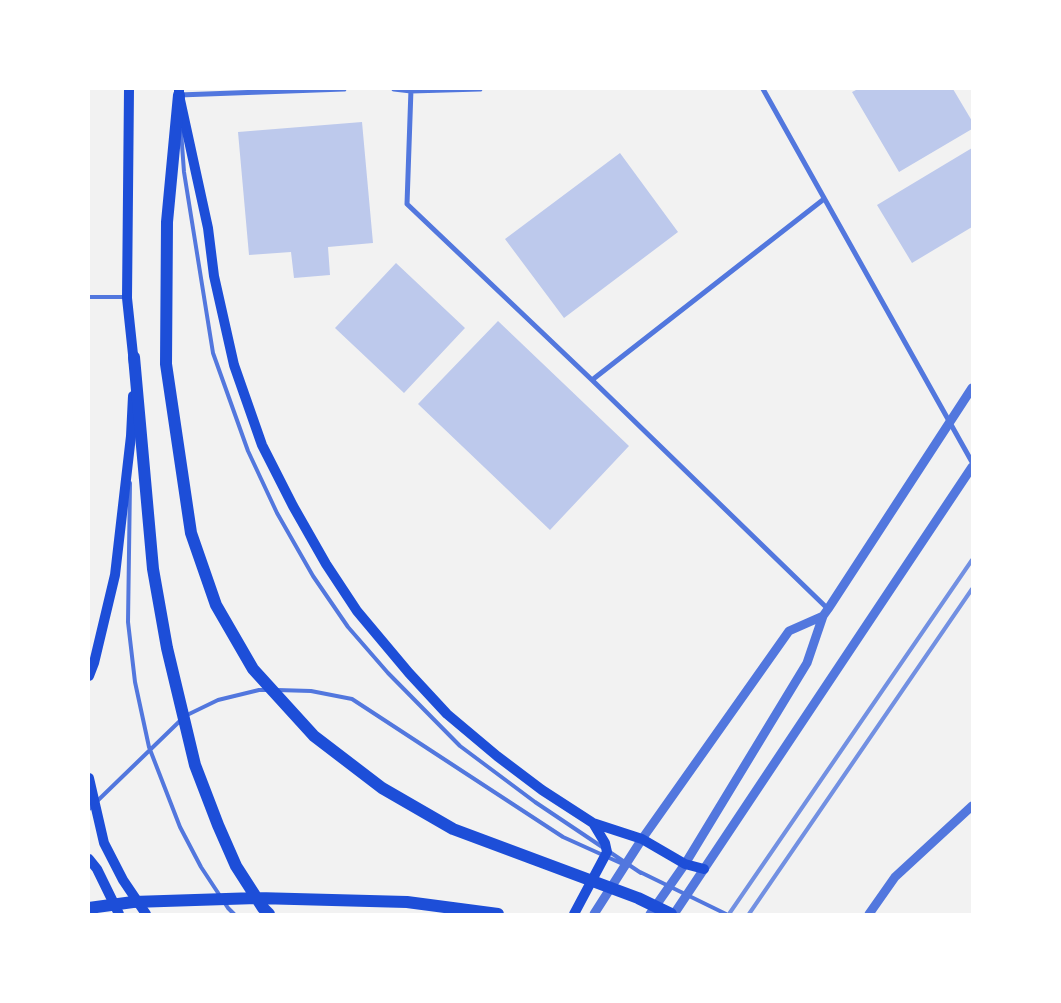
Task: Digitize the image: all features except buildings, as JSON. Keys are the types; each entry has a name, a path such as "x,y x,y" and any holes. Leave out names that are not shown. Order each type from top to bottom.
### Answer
{"main road":[{"path":"129,89 128,298 153,569 167,648 195,765 236,866 263,908 269,914"},
{"path":"179,92 167,222 166,364 191,532 216,605 253,669 314,736 382,788 453,829 638,898 672,914"},
{"path":"179,92 208,228 214,276 234,365 262,445 297,514 326,564 357,611 409,673 447,714 535,785 593,823 642,839 685,864 704,869"},
{"path":"89,676 116,575 131,436 134,357"},
{"path":"89,778 104,843 123,880 146,914"},
{"path":"574,914 607,852 605,843 593,823"},
{"path":"89,859 97,869 119,914"},
{"path":"89,908 133,902 257,898 407,902 498,914"}],"street":[{"path":"179,92 344,89"},
{"path":"394,89 480,89"},
{"path":"763,89 972,462"},
{"path":"411,90 407,204 592,380 826,612"},
{"path":"592,380 824,199"},
{"path":"650,914 685,864 807,663 826,612 972,388"},
{"path":"672,914 972,467"},
{"path":"594,914 642,839 789,631 826,612"},
{"path":"869,914 895,878 972,806"}],"lane":[{"path":"179,92 184,172 213,353 248,451 277,513 313,576 348,627 388,673 460,746 535,802 641,873"},
{"path":"89,297 128,298"},
{"path":"131,436 128,622 135,682 149,747 180,827 201,866 228,908 234,914"},
{"path":"89,810 185,716 218,700 259,690 311,691 352,699 563,837 726,914"}],"railway":[{"path":"729,914 972,560"},
{"path":"749,914 972,589"}]}
